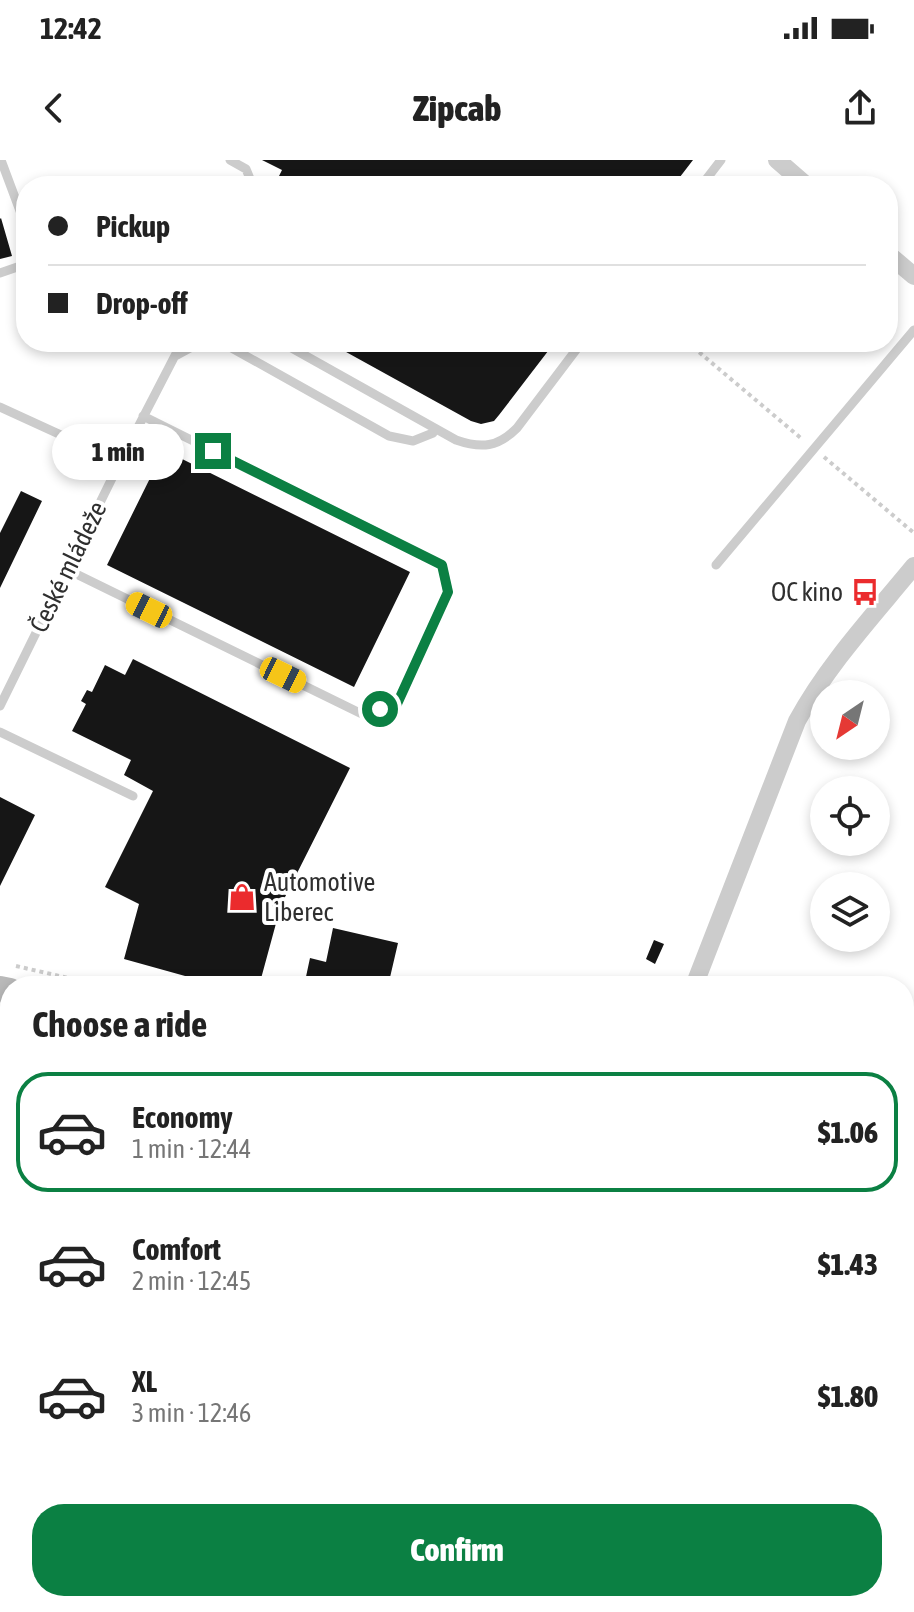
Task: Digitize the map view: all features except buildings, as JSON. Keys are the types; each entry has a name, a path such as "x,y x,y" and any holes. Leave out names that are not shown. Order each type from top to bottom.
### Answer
{"street":[{"path":"777,160 795,176"},
{"path":"898,262 914,276"},
{"path":"698,976 797,721 827,673 914,566"}],"lane":[{"path":"1,160 16,200"},
{"path":"230,160 246,169 249,176"},
{"path":"709,176 721,160"},
{"path":"898,349 914,330"},
{"name":"České mládeže","path":"0,706 177,352"},
{"path":"174,357 181,352"},
{"path":"239,352 389,436 413,441 433,433"},
{"path":"299,352 456,440 480,446 504,441 574,352"},
{"path":"716,565 895,352"},
{"path":"0,407 120,462"},
{"path":"68,570 364,715 397,704 448,592 442,565 143,416"},
{"path":"0,732 133,796"}],"place":[{"name":"OC kino","path":"865,592"},
{"name":"Automotive Liberec","path":"242,897"}],"route":[{"path":"213,451 442,565 448,592 397,704 380,709"}]}
